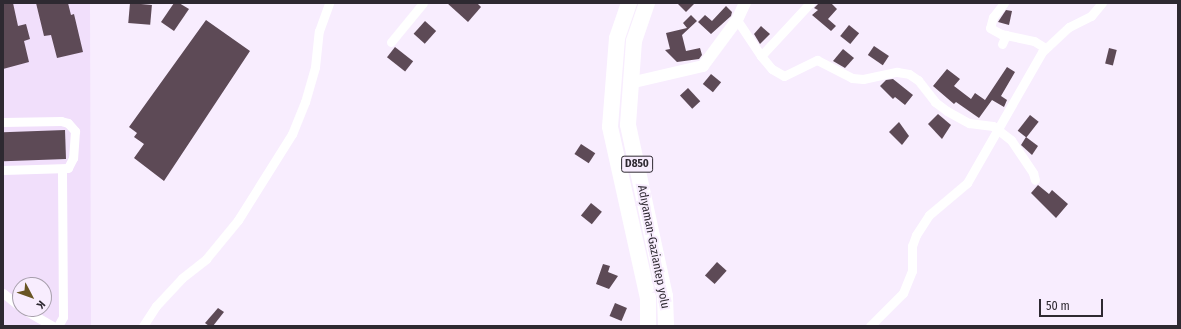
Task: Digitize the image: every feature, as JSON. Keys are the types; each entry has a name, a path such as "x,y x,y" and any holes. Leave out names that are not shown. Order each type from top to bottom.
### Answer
{"highway":[{"name":"Adıyaman-Gaziantep yolu","path":"629,3 618,38 610,127 647,290 648,326"},
{"name":"Adıyaman-Gaziantep yolu","path":"647,3 634,41 628,125 664,288 666,326"}],"street":[{"path":"143,326 156,306 182,278 206,259 238,220 292,134 305,102 315,67 320,31 329,3"},
{"path":"392,42 423,3"},
{"path":"630,83 703,66 737,20 745,3"},
{"path":"761,56 810,3"},
{"path":"1004,3 993,17 990,28 1006,35 1034,41 1045,48"},
{"path":"870,326 897,302 909,283 912,246 916,235 929,215 967,183 998,130 1019,89 1045,48 1069,27 1091,16 1102,3"},
{"path":"737,20 761,56 772,69 784,76 817,60 852,78 863,79 897,72 908,74 918,80 934,102 947,111 969,123 993,126 1011,140 1033,173 1035,180"},
{"path":"1002,44 1006,35"},
{"path":"3,122 61,120 68,123 75,131 73,158 68,168 62,170 3,170"},
{"path":"58,326 63,317 62,170"},
{"path":"3,293 12,300"},
{"path":"37,317 52,326"}],"shaded area":[{"path":"3,3 90,3 91,326 3,326"}],"building":[{"path":"3,3 13,3 18,26 26,24 30,39 24,41 29,62 3,69"},
{"path":"36,3 68,3 71,15 74,14 83,52 57,58 51,35 44,36"},
{"path":"130,3 152,5 150,25 128,23"},
{"path":"174,3 179,3 189,9 174,31 161,22"},
{"path":"447,3 477,3 481,7 468,22"},
{"path":"677,3 695,3 686,12"},
{"path":"819,3 831,3 837,9 828,19 836,26 831,31 812,15 818,10 814,8"},
{"path":"726,6 732,12 731,16 711,34 698,22 705,15 712,21"},
{"path":"1006,10 1012,11 1009,25 998,22"},
{"path":"691,15 697,21 682,35 686,51 700,48 702,55 699,59 677,62 665,50 670,49 666,33 687,28 683,23"},
{"path":"206,20 250,51 164,181 134,158 144,144 134,137 137,133 129,127"},
{"path":"425,21 436,31 425,44 414,34"},
{"path":"849,25 859,33 850,44 840,36"},
{"path":"761,26 770,34 760,44 754,34"},
{"path":"874,46 889,56 883,65 868,55"},
{"path":"395,47 413,61 405,71 387,57"},
{"path":"1109,48 1117,50 1113,65 1105,64"},
{"path":"843,49 854,58 845,68 833,61"},
{"path":"1007,67 1015,72 1001,96 1007,100 1004,107 992,100 979,118 956,102 954,104 933,86 947,69 960,79 954,86 971,99 975,93 985,100"},
{"path":"711,74 721,82 713,92 703,84"},
{"path":"893,79 913,95 905,105 895,97 893,99 880,86 886,80"},
{"path":"688,88 700,101 692,109 680,96"},
{"path":"938,114 951,125 942,139 928,124"},
{"path":"1030,115 1039,122 1026,138 1018,131"},
{"path":"899,122 909,136 902,145 889,132"},
{"path":"65,130 66,159 4,161 3,132"},
{"path":"1026,137 1038,146 1032,155 1021,145"},
{"path":"581,144 595,153 589,163 574,154"},
{"path":"1038,185 1049,194 1052,190 1068,204 1056,218 1031,193"},
{"path":"591,203 602,212 592,224 581,215"},
{"path":"717,262 727,271 715,284 705,275"},
{"path":"603,264 610,266 608,272 618,276 609,289 596,284"},
{"path":"615,303 627,308 621,321 610,316"},
{"path":"218,308 224,312 213,326 209,326 205,323"}]}
